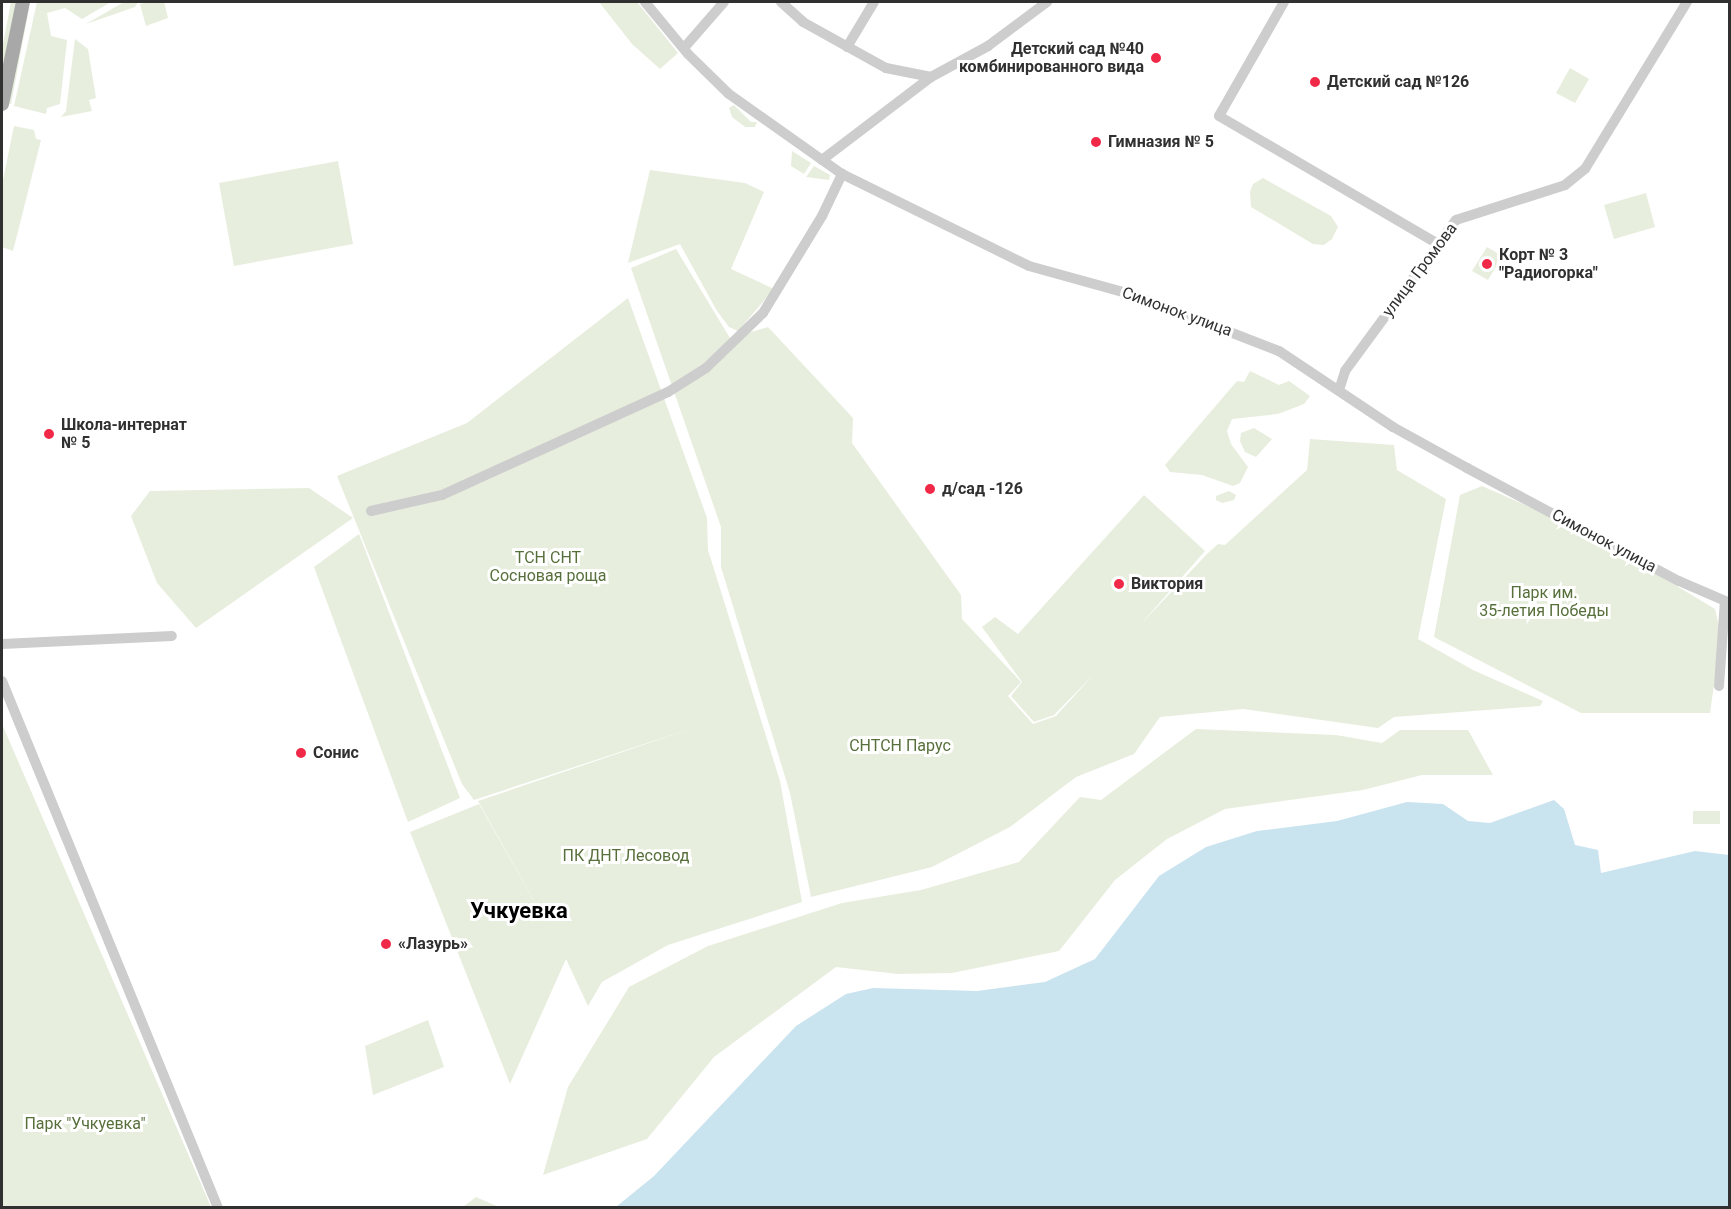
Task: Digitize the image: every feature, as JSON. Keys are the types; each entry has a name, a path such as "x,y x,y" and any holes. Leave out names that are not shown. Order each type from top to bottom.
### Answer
{"main road":[{"path":"2,104 23,2"}],"street":[{"name":"Симонок улица","path":"645,2 684,48 729,94 842,174 1029,266 1137,296 1279,351 1393,427 1679,581 1727,602"},
{"path":"684,48 712,7 724,2"},
{"path":"781,2 802,22 886,68 931,77"},
{"path":"847,47 874,2"},
{"path":"822,160 931,77 988,46 1044,2"},
{"path":"1284,2 1219,116 1438,244"},
{"name":"улица Громова","path":"1339,390 1345,371 1456,220 1467,214 1565,184 1585,169 1688,2"},
{"path":"371,511 442,495 668,392 706,368 763,314 822,216 842,174"},
{"path":"1719,686 1727,602"},
{"path":"2,644 172,636"},
{"path":"2,681 218,1208"}],"green space":[{"path":"11,2 19,2 2,91 2,49"},
{"path":"37,2 111,2 82,19 65,8 47,13 51,36 67,40 60,104 47,108 46,114 14,106"},
{"path":"124,2 138,2 135,7 86,24"},
{"path":"164,2 168,18 146,26 140,4"},
{"path":"599,2 637,2 678,53 660,69 632,44"},
{"path":"30,3 11,104 6,103"},
{"path":"75,39 88,49 96,98 89,100 92,111 61,117 66,111"},
{"path":"1570,68 1589,79 1575,103 1556,93"},
{"path":"734,105 751,122 757,122 755,127 745,127 732,117 729,108"},
{"path":"14,126 34,130 36,139 41,140 13,251 2,247 2,185"},
{"path":"792,151 811,163 804,174 791,166"},
{"path":"338,161 353,244 234,266 219,183"},
{"path":"814,166 830,175 829,180 806,177"},
{"path":"650,170 745,183 764,192 731,269 774,289 738,331 729,327 717,311 680,244 628,263"},
{"path":"1263,178 1331,216 1338,227 1332,239 1324,245 1313,244 1251,207 1250,192 1253,184"},
{"path":"1646,193 1655,227 1614,239 1604,205"},
{"name":"Корт № 3 \"Радиогорка\"","path":"1487,247 1502,256 1488,280 1472,271"},
{"name":"СНТСН Парус","path":"676,249 730,338 768,327 853,418 852,443 961,595 962,619 1021,682 1008,696 1033,724 1056,716 1094,674 1054,715 1034,722 1011,696 1022,682 982,627 995,617 1018,634 1144,495 1205,551 1140,625 1207,554 1218,544 1225,545 1307,470 1310,439 1394,445 1397,470 1446,499 1418,639 1473,670 1543,701 1540,706 1394,717 1378,728 1243,709 1160,717 1134,754 1076,777 1010,827 932,867 811,897 790,793 721,567 721,527 631,268"},
{"name":"ТСН СНТ Сосновая роща","path":"628,298 707,518 708,550 780,781 802,902 668,945 602,982 588,1006 566,959 510,1084 410,832 479,804 558,943 478,801 696,727 474,800 462,784 337,476 467,423"},
{"path":"1250,371 1279,385 1289,381 1310,396 1304,404 1278,414 1232,419 1227,431 1231,444 1248,467 1240,483 1233,486 1202,475 1170,472 1165,465 1237,381 1244,382"},
{"path":"1254,428 1272,439 1256,457 1245,452 1240,441 1241,433"},
{"name":"Парк им. 35-летия Победы","path":"1482,486 1585,531 1715,609 1721,635 1710,713 1581,713 1434,637 1460,495"},
{"path":"309,488 353,518 196,628 157,583 131,516 150,491"},
{"path":"1229,491 1236,495 1234,500 1222,503 1216,500 1216,496"},
{"path":"359,534 460,798 408,822 314,567"},
{"name":"Парк \"Учкуевка\"","path":"2,724 211,1207 2,1207"},
{"path":"1196,729 1336,735 1382,743 1400,730 1468,730 1493,775 1422,775 1363,790 1225,809 1167,839 1115,880 1059,951 952,973 898,974 836,967 714,1057 647,1139 543,1175 568,1087 629,987 708,946 842,903 921,890 1019,862 1080,797 1101,800"},
{"path":"1693,811 1720,811 1720,824 1693,824"},
{"path":"428,1020 444,1067 373,1095 365,1046"},
{"path":"476,1197 499,1207 463,1207"}],"water":[{"path":"1554,800 1564,809 1575,845 1598,850 1601,873 1695,851 1729,855 1729,1207 616,1207 654,1176 796,1026 846,994 873,988 977,991 1045,982 1095,959 1159,876 1206,847 1257,831 1337,821 1407,802 1443,804 1468,821 1490,823"}],"place":[{"name":"Детский сад №40 комбинированного вида","path":"1156,58"},
{"name":"Детский сад №126","path":"1315,82"},
{"name":"Гимназия № 5","path":"1096,142"},
{"name":"Корт № 3 \"Радиогорка\"","path":"1487,264"},
{"name":"Школа-интернат № 5","path":"49,434"},
{"name":"д/сад -126","path":"930,489"},
{"name":"Виктория","path":"1119,584"},
{"name":"Сонис","path":"301,753"},
{"name":"«Лазурь»","path":"386,944"}],"district":[{"name":"Учкуевка","path":"519,911"}],"park label":[{"name":"ПК ДНТ Лесовод","path":"626,856"}]}
